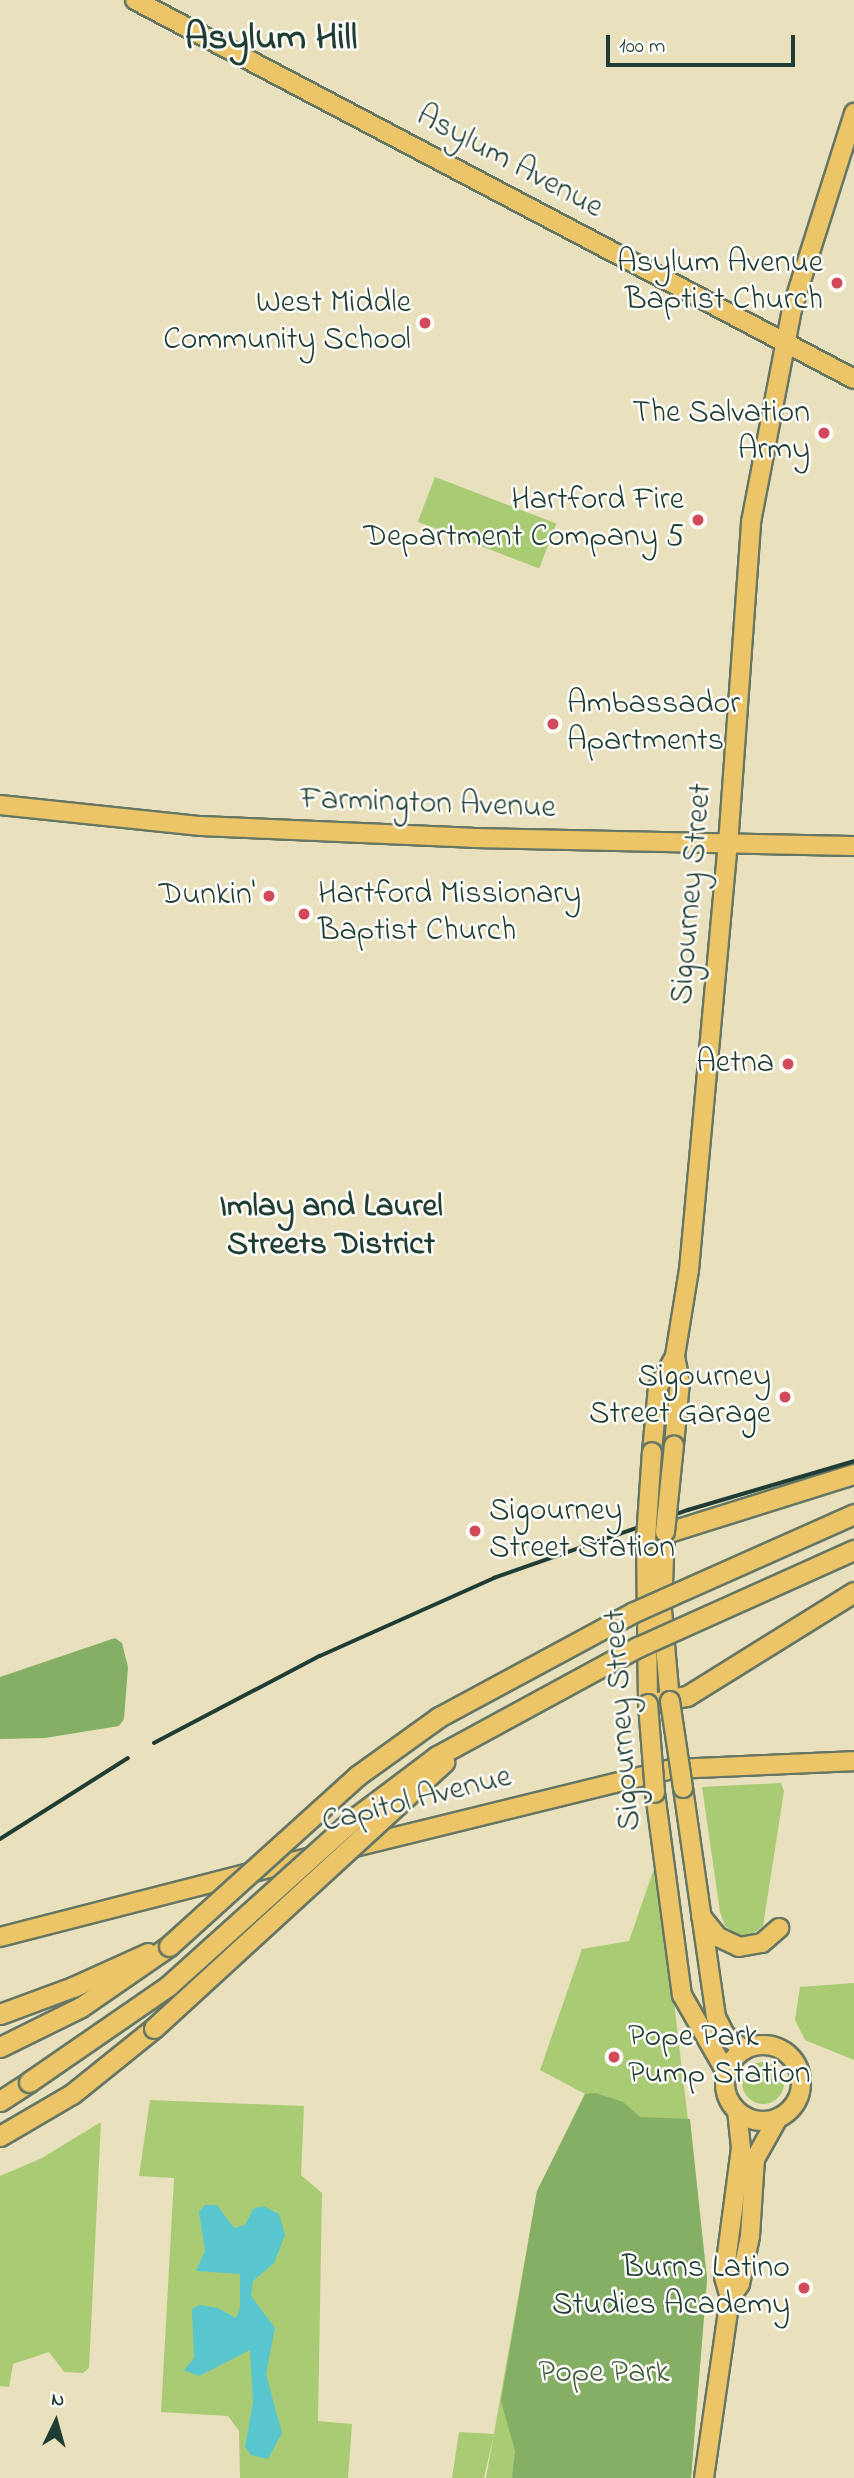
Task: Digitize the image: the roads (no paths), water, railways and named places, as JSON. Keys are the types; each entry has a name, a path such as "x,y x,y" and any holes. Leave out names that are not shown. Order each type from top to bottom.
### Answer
{"highway":[{"path":"646,1539 854,1474"},
{"path":"0,2047 99,1996 169,1946 357,1776 439,1717 643,1608 854,1514"},
{"path":"0,2101 160,1993 369,1806 460,1742 648,1642 854,1550"},
{"path":"648,1704 687,1696 854,1592"},
{"path":"0,2136 57,2104 128,2051 421,1786 460,1742"},
{"path":"8,2011 169,1946"}],"main road":[{"name":"Asylum Avenue","path":"135,0 854,379"},
{"name":"Sigourney Street","path":"726,2072 682,1995 656,1793 648,1704 646,1539 658,1387 675,1356 689,1270 728,845 751,522 785,342 854,113"},
{"name":"Farmington Avenue","path":"0,805 201,826 728,845 854,846"},
{"name":"Sigourney Street","path":"675,1356 680,1378 665,1532 662,1610 670,1701 699,1913 718,2022 726,2037 744,2050"},
{"name":"Capitol Avenue","path":"0,1937 651,1773 854,1761"},
{"path":"660,1827 688,1823"},
{"path":"699,1913 716,1935 737,1947 762,1943 779,1928"},
{"path":"704,2478 730,2298 724,2279 741,2148 737,2111 726,2093 726,2072 744,2050 761,2045 776,2048 797,2066 798,2096 778,2118 755,2159 751,2225 740,2284 730,2298"},
{"path":"737,2111 754,2120 778,2118"},
{"path":"731,2223 751,2225"}],"water":[{"path":"205,2205 217,2205 234,2228 245,2225 253,2209 263,2206 279,2214 285,2235 274,2263 253,2281 251,2296 275,2328 266,2374 282,2433 268,2459 251,2455 245,2447 253,2402 250,2350 199,2376 184,2370 194,2358 192,2309 200,2305 218,2308 236,2318 240,2308 240,2274 196,2271 205,2251 199,2212"}],"railway":[{"path":"154,1743 320,1656 494,1578 688,1510 854,1461"},
{"path":"0,1839 128,1758"}],"place":[{"name":"Asylum Avenue Baptist Church","path":"837,283"},
{"name":"West Middle Community School","path":"425,323"},
{"name":"The Salvation Army","path":"824,433"},
{"name":"Hartford Fire Department Company 5","path":"698,520"},
{"name":"Ambassador Apartments","path":"553,724"},
{"name":"Dunkin'","path":"269,896"},
{"name":"Hartford Missionary Baptist Church","path":"304,914"},
{"name":"Aetna","path":"788,1064"},
{"name":"Sigourney Street Garage","path":"785,1397"},
{"name":"Sigourney Street Station","path":"475,1531"},
{"name":"Pope Park Pump Station","path":"614,2057"},
{"name":"Burns Latino Studies Academy","path":"804,2288"}],"district":[{"name":"Asylum Hill","path":"271,40"},
{"name":"Imlay and Laurel Streets District","path":"331,1227"}],"park label":[{"name":"Pope Park","path":"604,2374"}]}
